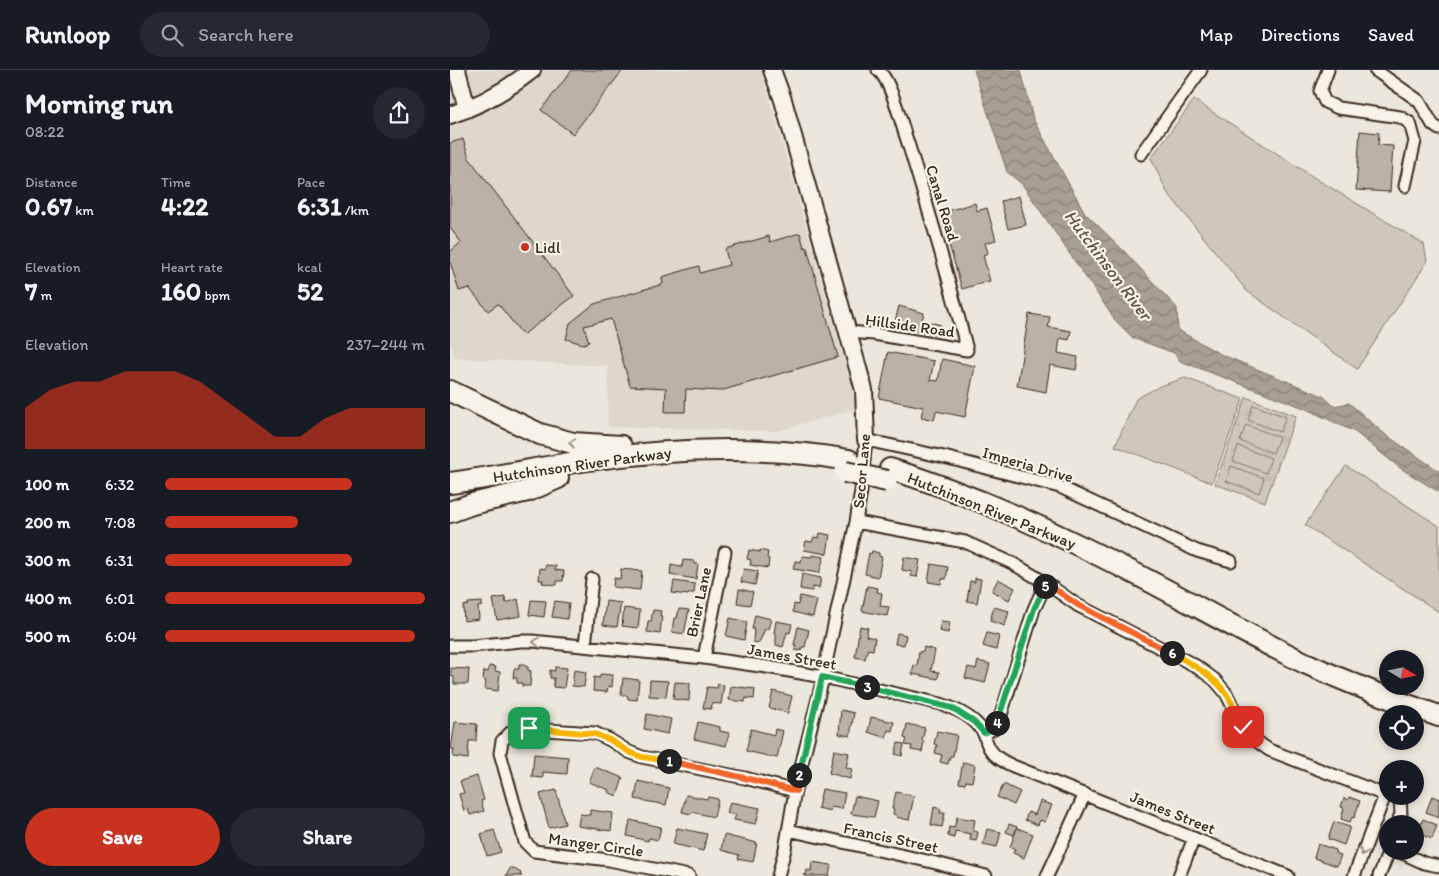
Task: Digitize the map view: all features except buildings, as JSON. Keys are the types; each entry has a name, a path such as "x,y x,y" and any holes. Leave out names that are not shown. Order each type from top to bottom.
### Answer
{"highway":[{"path":"450,391 531,431 556,439 579,444 634,446 673,451"},
{"name":"Hutchinson River Parkway","path":"450,483 585,461 673,451 726,449 796,453 949,490 1043,529 1135,574 1307,664 1372,692 1439,716"},
{"name":"Hutchinson River Parkway","path":"450,495 626,468 713,462 847,466"},
{"name":"Hutchinson River Parkway","path":"889,475 1028,536 1137,588 1300,675 1379,708"},
{"path":"450,512 472,504 528,491 558,478"},
{"path":"1424,725 1439,730"}],"street":[{"path":"457,70 461,105"},
{"path":"450,115 461,105 496,86 519,70"},
{"path":"461,105 490,99 532,70"},
{"name":"Secor Lane","path":"772,70 790,126 864,390 866,440 856,522 778,876"},
{"name":"Canal Road","path":"878,70 882,73 891,92 928,208 967,350"},
{"path":"1141,154 1201,70"},
{"path":"1328,70 1320,91 1325,102 1338,108 1400,117 1410,123 1415,141 1405,186"},
{"path":"1375,70 1419,101 1433,125 1439,129"},
{"name":"Hillside Road","path":"848,332 874,334 967,350"},
{"name":"Imperia Drive","path":"866,440 944,457 1060,488 1197,551 1231,561"},
{"path":"856,522 965,542 1012,563 1078,605 1196,666 1226,693 1243,727 1255,740 1269,750 1379,792"},
{"name":"Brier Lane","path":"704,658 725,552"},
{"path":"584,646 592,578"},
{"path":"984,733 993,729 1000,718 1034,609 1046,583"},
{"name":"James Street","path":"450,646 473,646 521,641 704,658 822,677 941,704 966,716 980,727 992,753 998,759 1288,876"},
{"name":"Manger Circle","path":"689,876 609,860 540,852 528,847 521,832 501,759 500,746 506,736 517,730 529,728 595,734 642,757 736,776 796,791"},
{"path":"1047,876 1085,794"},
{"path":"1354,876 1382,805"},
{"name":"Francis Street","path":"788,830 986,876"},
{"path":"1180,876 1194,838"},
{"path":"1379,876 1385,860"},
{"path":"1419,860 1439,866"}],"shaded area":[{"path":"450,70 761,70 858,408 777,431 608,427 608,366 455,358 450,341"}],"green space":[{"path":"1194,100 1318,180 1424,244 1427,262 1357,369 1247,291 1167,192 1151,158"},
{"path":"1185,378 1243,399 1212,483 1115,446 1136,399 1160,386"},
{"path":"1246,397 1296,416 1265,502 1215,484"},
{"path":"1253,405 1286,417 1280,432 1248,420"},
{"path":"1246,425 1279,437 1273,453 1240,441"},
{"path":"1238,446 1271,458 1266,473 1233,461"},
{"path":"1231,466 1264,478 1259,493 1226,481"},
{"path":"1346,466 1439,526 1439,612 1305,525"}],"water":[{"name":"Hutchinson River","path":"974,70 1021,70 1033,119 1085,213 1123,250 1177,308 1178,330 1220,354 1323,396 1334,406 1349,403 1386,435 1439,471 1439,492 1400,468 1355,432 1304,408 1180,361 1174,353 1133,338 1115,320 1022,184 1007,172"}],"place":[{"name":"Lidl","path":"525,247"}],"route":[{"path":"529,728 601,735 629,752 642,757 666,760 796,791 822,677 941,704 966,716 980,727 984,733 993,729 1000,718 1034,609 1046,583 1078,605 1196,666 1215,680 1226,693 1243,727"}]}
